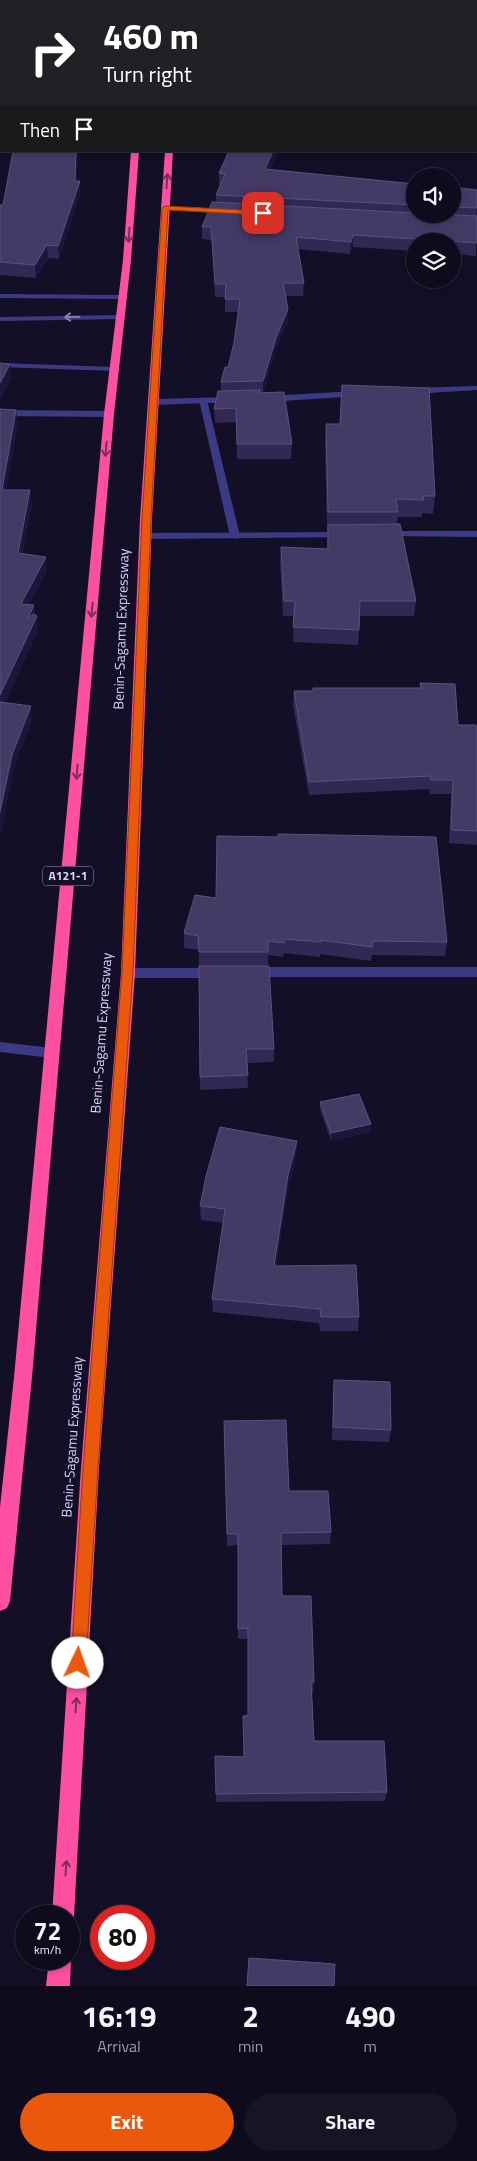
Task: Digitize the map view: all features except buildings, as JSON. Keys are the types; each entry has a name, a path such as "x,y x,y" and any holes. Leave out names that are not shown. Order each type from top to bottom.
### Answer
{"highway":[{"name":"A121-1","path":"0,1601 24,1367 109,414 123,297 135,152"},
{"name":"Benin-Sagamu Expressway","path":"64,1905 90,1468 128,972 146,536 170,152"},
{"path":"58,1986 59,1970"}],"street":[{"path":"165,208 233,212"},
{"path":"0,296 123,297"},
{"path":"0,319 121,317"},
{"path":"0,365 115,369"},
{"path":"404,391 477,388"},
{"path":"258,399 366,393"},
{"path":"203,400 235,536"},
{"path":"153,402 240,400"},
{"path":"0,413 109,414"},
{"path":"380,534 477,534"},
{"path":"146,536 351,535"},
{"path":"128,972 477,972"},
{"path":"0,1047 52,1053"}],"route":[{"path":"78,1663 90,1468 128,972 146,519 165,208 263,213"}]}
